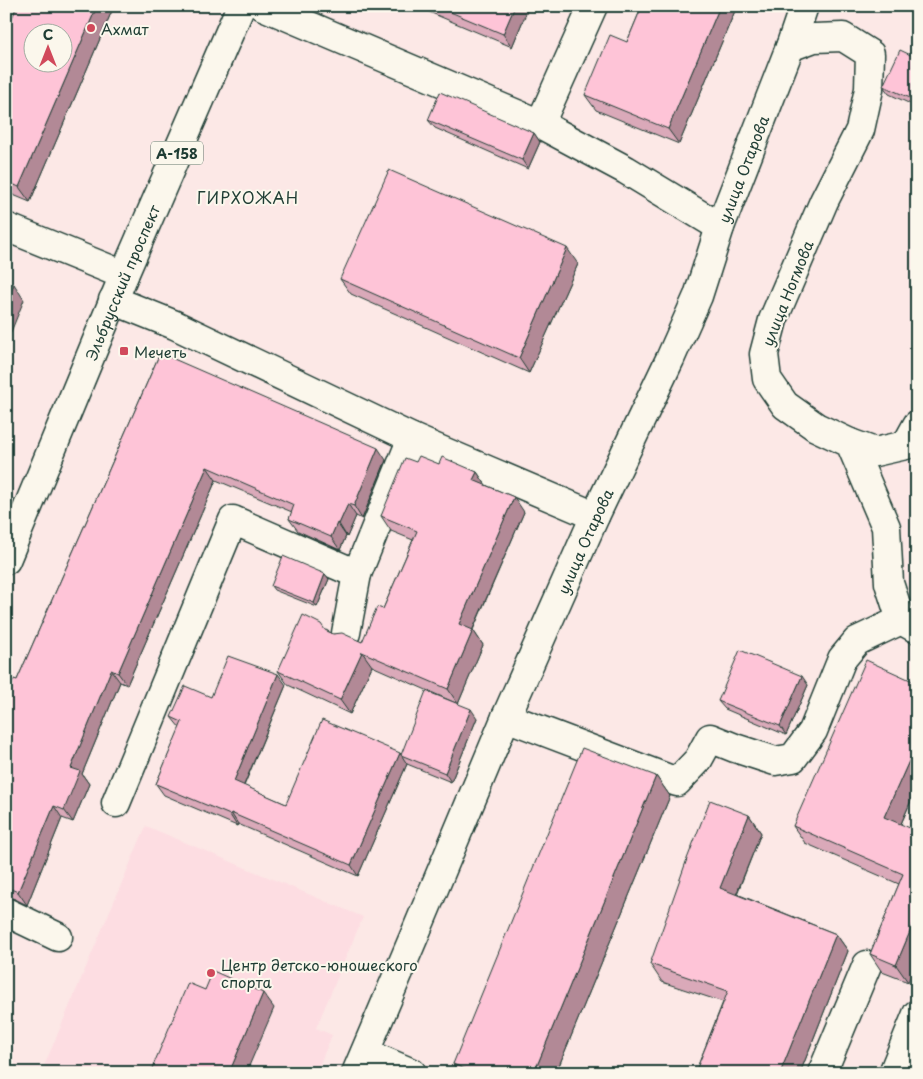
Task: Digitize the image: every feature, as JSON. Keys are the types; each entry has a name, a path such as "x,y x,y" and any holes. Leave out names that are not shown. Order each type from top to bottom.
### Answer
{"street":[{"name":"Эльбрусский проспект","path":"6,560 113,300 241,6"},
{"path":"263,6 540,124 626,170 720,227"},
{"path":"540,124 593,6"},
{"name":"улица Отарова","path":"360,1063 506,716 595,516 698,296 720,227 804,6"},
{"name":"улица Ногмова","path":"790,47 814,38 843,37 870,54 869,89 860,130 824,201 774,320 764,354 767,379 785,405 816,427 850,443"},
{"path":"6,227 124,275"},
{"path":"113,300 175,325 412,438 595,516"},
{"path":"850,443 875,452 906,445 917,425"},
{"path":"346,633 357,574 412,438"},
{"path":"506,716 676,782 698,760 710,738 775,761 793,758 813,731 842,659 857,642 909,624 889,583 886,527 850,443"},
{"path":"116,802 233,520 357,574"},
{"path":"6,912 58,937"},
{"path":"822,1073 867,966"},
{"path":"893,1073 917,1014"},
{"path":"360,1063 412,1073"}],"shaded area":[{"name":"Центр детско-юношеского спорта","path":"146,826 363,917 316,1028 332,1035 316,1073 41,1073"}],"building":[{"path":"17,6 97,6 72,64 72,22 22,22 22,72 69,72 19,187 6,181 6,32"},
{"path":"436,6 515,6 503,34"},
{"path":"642,6 720,6 668,129 585,95 610,35 627,42"},
{"path":"900,50 917,58 917,101 883,86"},
{"path":"440,92 534,133 522,160 428,120"},
{"path":"389,170 567,248 519,358 340,279"},
{"path":"6,282 14,284 6,303"},
{"path":"160,353 378,448 354,506 348,504 331,537 289,519 294,505 207,467 118,673 111,670 71,768 80,771 64,810 54,806 18,892 6,887 6,696 14,679 17,680"},
{"path":"419,456 439,464 442,457 477,472 473,480 514,497 459,624 473,630 448,689 362,652 340,700 278,671 303,615 321,624 325,630 333,634 342,633 362,642 377,607 383,609 417,531 381,516 405,458 416,462"},
{"path":"283,556 325,574 314,603 271,586"},
{"path":"740,650 802,676 780,726 718,701"},
{"path":"228,656 278,674 234,781 286,804 322,720 400,753 351,865 231,813 230,815 156,784 182,722 171,717 185,686 211,697"},
{"path":"866,660 917,683 917,743 884,817 917,831 917,915 896,965 870,954 903,874 793,826"},
{"path":"426,691 471,709 445,773 401,755"},
{"path":"582,748 656,776 534,1073 475,1073 453,1064"},
{"path":"710,800 749,815 720,888 836,934 780,1073 695,1073 728,991 650,964"},
{"path":"213,971 263,993 229,1073 150,1073 188,983 205,990"}],"place":[{"name":"Ахмат","path":"91,28"},
{"name":"Мечеть","path":"124,351"},
{"name":"Центр детско-юношеского спорта","path":"211,973"}],"district":[{"name":"ГИРХОЖАН","path":"248,197"}]}
